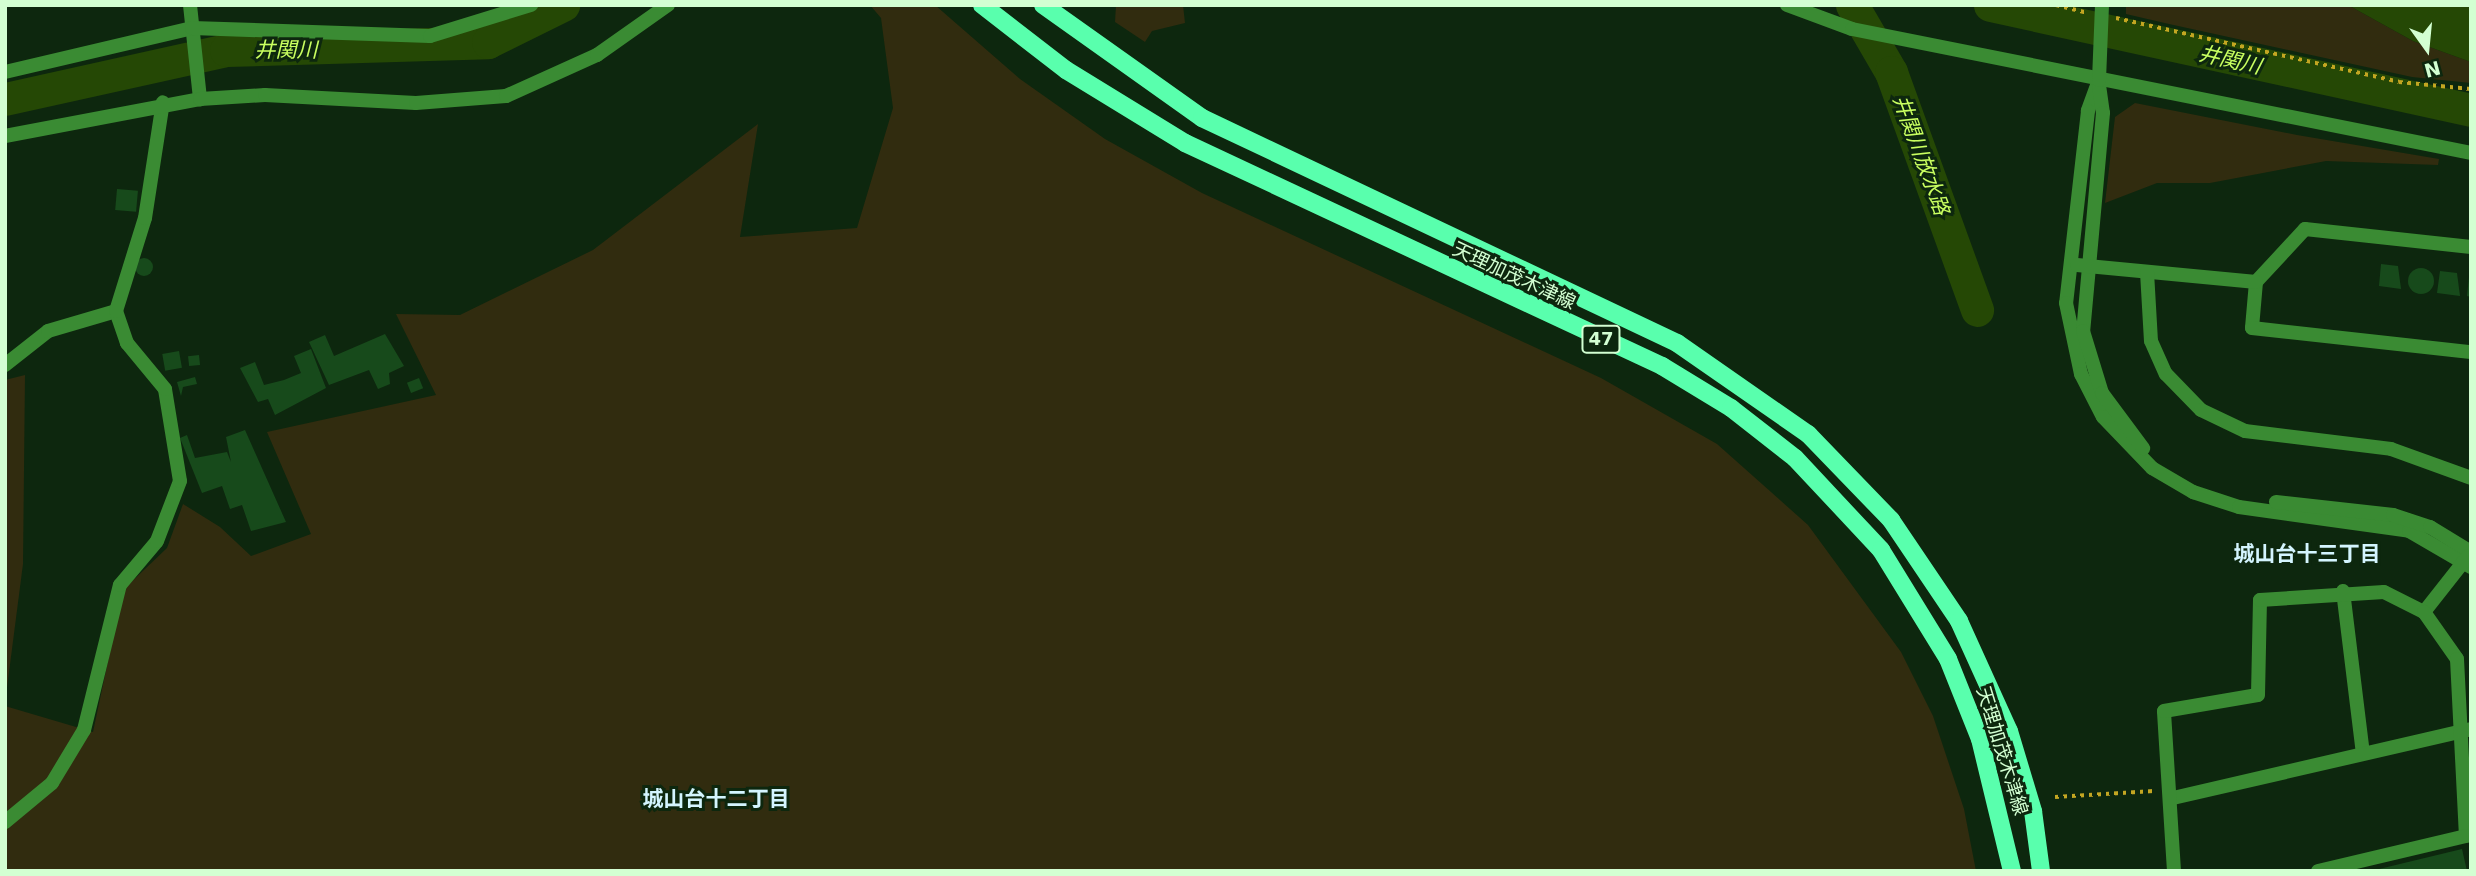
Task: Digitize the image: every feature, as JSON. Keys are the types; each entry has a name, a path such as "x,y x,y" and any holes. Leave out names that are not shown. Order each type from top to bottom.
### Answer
{"main road":[{"name":"天理加茂木津線","path":"982,5 1066,70 1185,144 1662,366 1731,408 1795,458 1881,550 1943,650 1980,739 2012,871"},
{"name":"天理加茂木津線","path":"1043,5 1202,118 1678,343 1808,434 1891,520 1959,621 2009,731 2033,811 2041,871"}],"street":[{"path":"190,5 200,99"},
{"path":"5,72 192,28 430,36 531,5"},
{"path":"5,136 163,102 200,99 265,95 416,103 506,96 597,55 668,5"},
{"path":"1787,5 1852,29 2471,153"},
{"path":"2102,13 2103,50 2099,80 2088,111 2069,264 2068,327 2081,374 2110,426 2152,468 2193,492 2239,507 2409,531 2470,557"},
{"path":"2099,80 2103,113 2081,310 2093,373 2126,430 2159,461 2197,484 2240,498 2411,520 2470,557"},
{"path":"5,822 52,782 84,730 120,585 158,541 180,481 165,389 127,343 116,311 153,183 163,102"},
{"path":"2471,247 2305,229 2256,282 2252,328 2471,352"},
{"path":"2069,264 2256,282"},
{"path":"2147,272 2146,324 2157,358 2177,388 2215,419 2261,434 2391,449 2471,478"},
{"path":"5,365 48,331 116,311"},
{"path":"2424,612 2470,557"},
{"path":"2343,591 2363,753"},
{"path":"2174,871 2173,794 2164,711 2258,695 2260,600 2343,591 2384,592 2424,612 2457,659 2468,729 2466,836 2318,871"},
{"path":"2173,794 2468,729"}],"path":[{"path":"2056,5 2102,13 2399,82 2471,89"},
{"path":"2055,797 2173,794"}],"shaded area":[{"path":"870,5 935,5 1020,79 1105,139 1202,193 1601,378 1717,444 1808,525 1901,652 1933,716 1964,809 1976,871 5,871 5,706 93,732 123,590 167,548 183,504 220,527 251,556 311,534 267,432 436,395 396,314 460,315 593,250 758,124 740,237 857,228 893,108 881,18"},
{"path":"1116,5 1183,5 1185,23 1152,31 1145,42 1115,22"},
{"path":"2126,5 2348,5 2413,41 2471,62 2471,83 2412,77 2169,24 2126,14"},
{"path":"2348,5 2471,5 2471,62 2413,41"},
{"path":"2135,103 2297,135 2439,159 2438,165 2326,161 2210,183 2157,183 2105,203 2115,117"},
{"path":"25,375 23,564 5,703 5,380"}],"building":[{"path":"117,189 138,191 136,212 115,210"},
{"path":"144,258 150,261 153,267 150,273 144,276 138,273 135,267 138,261"},
{"path":"2381,264 2398,266 2401,289 2379,286"},
{"path":"2421,268 2430,272 2434,281 2430,290 2421,294 2412,290 2408,281 2412,272"},
{"path":"2440,271 2457,273 2460,296 2437,293"},
{"path":"2471,277 2471,297 2467,296"},
{"path":"385,334 404,366 389,373 390,384 378,389 369,370 329,385 309,342 325,335 334,356"},
{"path":"311,349 326,388 275,415 268,399 258,402 240,368 255,362 264,385 284,380 301,373 294,356"},
{"path":"179,351 182,368 165,371 162,354"},
{"path":"199,355 200,365 189,366 188,356"},
{"path":"195,377 197,384 183,387 181,396 177,382"},
{"path":"419,378 423,388 411,393 407,383"},
{"path":"245,430 286,522 251,531 242,505 230,509 222,486 202,493 180,438 187,435 195,458 227,452 231,462 226,437"},
{"path":"2462,849 2467,871 2375,871 2375,870"}],"waterway":[{"name":"井関川","path":"5,99 226,50 488,42 563,5"},
{"name":"井関川放水路","path":"1852,5 1891,72 1977,310"},
{"name":"井関川","path":"1990,5 2471,110"}],"district":[{"name":"城山台十三丁目","path":"2307,554"},
{"name":"城山台十二丁目","path":"716,799"}]}
